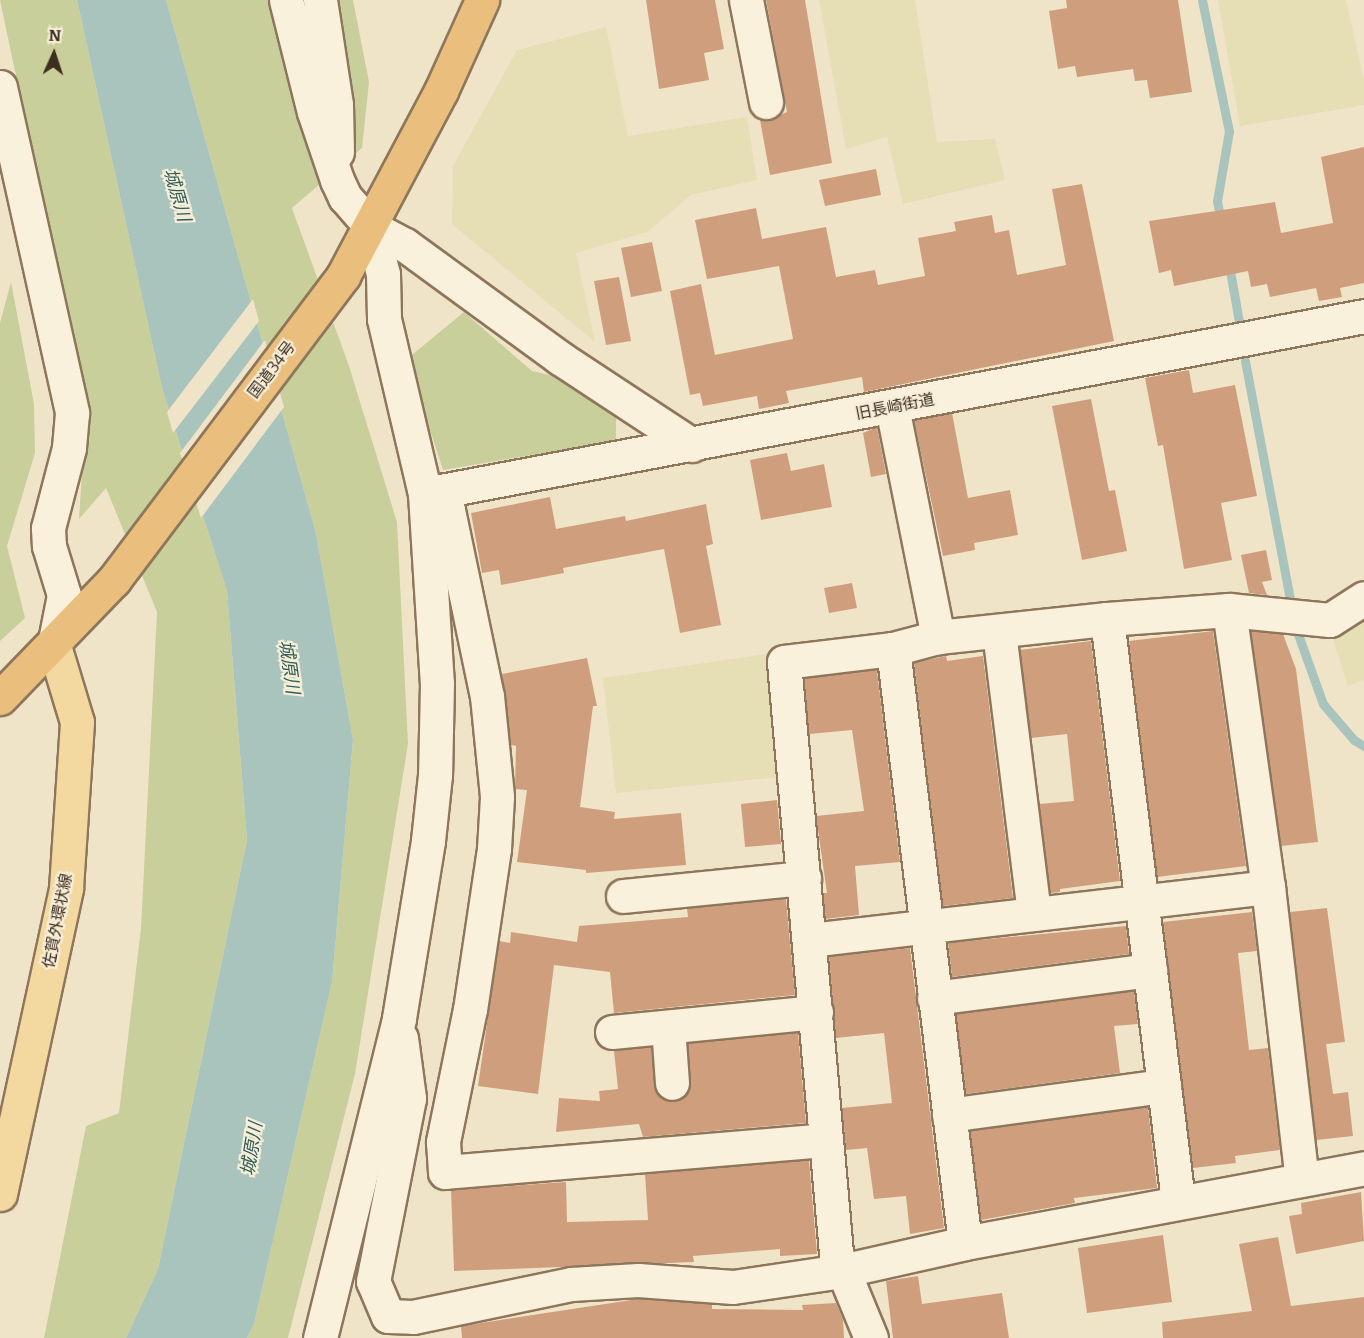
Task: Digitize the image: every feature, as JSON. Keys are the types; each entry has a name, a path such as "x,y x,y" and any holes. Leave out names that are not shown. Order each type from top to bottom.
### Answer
{"highway":[{"name":"国道34号","path":"0,698 54,646 114,580 343,276 371,227 441,91 482,0"}],"main road":[{"name":"佐賀外環状線","path":"0,1194 66,888 77,722 54,646"}],"street":[{"path":"286,0 314,112 337,180 345,197 371,227 405,245 560,358 692,445"},
{"path":"320,0 336,105 337,180"},
{"path":"747,0 766,102"},
{"path":"0,87 12,203 72,413 69,448 48,528 49,546 64,596 54,646"},
{"path":"320,1338 399,1019 435,775 437,683 425,494 384,320 383,274 371,227"},
{"name":"旧長崎街道","path":"425,494 1364,316"},
{"path":"892,407 938,637"},
{"path":"425,494 448,510 487,696 497,797 472,998 443,1142 445,1172 826,1140"},
{"path":"871,1338 841,1271 836,1252 784,662 893,649 938,637 1107,619 1229,610 1330,620 1364,598"},
{"path":"1229,610 1268,887 1302,1179"},
{"path":"1107,619 1178,1201"},
{"path":"999,632 1034,914"},
{"path":"893,649 924,927 965,1243"},
{"path":"622,896 804,878"},
{"path":"810,940 1268,887"},
{"path":"934,998 1150,970"},
{"path":"612,1032 816,1012"},
{"path":"399,1019 409,1098 372,1281 388,1316 415,1328 571,1284 638,1280 733,1287 841,1271 965,1243 1178,1201 1364,1168"},
{"path":"668,1027 672,1083"},
{"path":"949,1115 1164,1086"}],"shaded area":[{"path":"819,0 915,0 937,142 995,139 1005,180 903,204 887,137 846,149"},
{"path":"1218,0 1346,0 1364,80 1364,105 1240,126"},
{"path":"606,27 628,136 747,117 757,180 691,195 647,232 576,253 595,342 452,224 453,166 517,50"},
{"path":"1364,620 1364,680 1348,686 1333,639"},
{"path":"773,653 779,777 616,793 603,678"}],"green space":[{"path":"0,0 77,0 162,388 227,591 247,840 158,1269 126,1338 44,1338 86,1126 119,1113 141,928 157,612 106,488 79,519 86,409"},
{"path":"166,0 353,0 369,82 362,148 292,208 349,366 397,522 408,744 355,1074 288,1338 247,1338 254,1324 332,982 353,740 316,533"},
{"path":"11,282 34,404 35,453 7,546 25,618 0,641 0,323"},
{"path":"464,312 532,371 563,378 616,417 616,441 443,470 407,359"}],"water":[{"name":"城原川","path":"77,0 166,0 316,533 353,740 332,982 254,1324 247,1338 126,1338 158,1269 247,840 227,591 162,388"}],"pier":[{"path":"253,299 259,321 173,433 167,412"},
{"path":"265,340 284,407 201,518 180,453"}],"building":[{"path":"646,0 715,0 724,49 704,53 709,80 659,89"},
{"path":"766,0 805,0 832,163 770,175 760,120 770,120 787,112"},
{"path":"1066,0 1178,0 1192,92 1150,98 1147,80 1135,81 1133,69 1077,77 1075,66 1058,69 1049,11 1067,8"},
{"path":"1364,147 1364,283 1340,288 1342,297 1319,301 1316,288 1270,297 1267,284 1251,287 1248,271 1174,286 1171,270 1159,273 1149,221 1275,202 1281,233 1333,223 1321,157"},
{"path":"876,169 881,195 825,206 819,180"},
{"path":"1082,184 1114,341 864,392 862,377 786,391 789,403 759,409 757,396 703,406 700,393 690,395 670,291 701,284 715,355 793,339 779,266 707,279 695,220 756,208 762,239 826,227 836,277 875,270 878,285 925,276 918,238 956,231 954,222 992,215 995,233 1009,230 1017,275 1066,265 1052,189"},
{"path":"652,242 662,291 631,297 621,248"},
{"path":"619,277 631,341 606,345 594,281"},
{"path":"1189,370 1193,393 1235,385 1257,496 1221,503 1232,560 1184,569 1163,445 1158,446 1145,378"},
{"path":"1091,399 1109,491 1115,490 1127,551 1082,560 1052,406"},
{"path":"952,413 968,498 1010,490 1018,535 974,543 975,550 943,556 914,420"},
{"path":"877,427 886,474 871,477 863,433"},
{"path":"787,453 791,471 824,464 832,507 761,520 750,460"},
{"path":"550,497 556,529 625,516 626,521 706,504 713,544 706,546 721,625 680,633 664,549 563,568 564,573 501,585 499,570 482,573 471,513"},
{"path":"1266,550 1272,580 1262,582 1267,595 1249,593 1241,555"},
{"path":"852,583 857,608 829,613 824,588"},
{"path":"1213,631 1246,866 1157,877 1129,641"},
{"path":"1251,631 1283,634 1296,669 1318,842 1281,846"},
{"path":"1091,641 1120,881 1060,889 1060,892 1050,893 1039,804 1074,801 1067,734 1031,738 1020,650"},
{"path":"946,656 947,661 983,656 1013,898 943,906 914,663"},
{"path":"587,658 597,706 593,706 580,807 615,812 614,819 681,813 686,865 586,873 586,870 517,862 527,790 515,789 516,746 511,745 502,674"},
{"path":"877,670 900,862 855,866 859,915 825,919 823,893 827,893 816,816 864,811 852,730 809,734 804,678"},
{"path":"777,800 781,844 745,847 741,804"},
{"path":"786,899 795,995 614,1013 610,972 554,965 538,1094 478,1086 499,941 510,943 511,932 577,942 579,926 688,917 687,908"},
{"path":"1327,908 1345,1042 1326,1044 1333,1094 1348,1092 1353,1136 1316,1140 1290,912"},
{"path":"1252,912 1257,951 1238,953 1249,1050 1268,1048 1280,1150 1235,1156 1236,1163 1193,1168 1163,922"},
{"path":"1126,926 1129,954 952,977 948,943"},
{"path":"910,948 944,1228 910,1234 906,1196 874,1199 867,1148 846,1150 842,1108 892,1103 884,1033 836,1038 829,957"},
{"path":"1134,991 1138,1024 1114,1026 1120,1073 966,1094 956,1014"},
{"path":"798,1033 806,1123 643,1137 639,1124 556,1132 559,1098 600,1101 599,1091 618,1089 614,1051 651,1047 656,1093 674,1102 689,1091 688,1043"},
{"path":"1148,1107 1157,1188 1074,1198 1075,1203 981,1220 970,1131"},
{"path":"809,1160 817,1254 780,1256 780,1249 693,1256 694,1262 454,1271 451,1190 566,1182 567,1222 648,1220 645,1174"},
{"path":"1361,1192 1364,1241 1296,1254 1289,1216 1302,1214 1301,1203"},
{"path":"1163,1235 1172,1302 1087,1313 1078,1248"},
{"path":"1278,1237 1291,1306 1364,1297 1364,1338 1163,1338 1162,1322 1252,1311 1239,1244"},
{"path":"918,1276 922,1304 1002,1293 1009,1338 893,1338 886,1281"},
{"path":"638,1299 712,1304 712,1309 803,1310 802,1305 836,1303 843,1320 844,1338 462,1338 461,1326"}],"waterway":[{"path":"1202,0 1229,131 1217,201 1221,222"},
{"path":"1229,265 1239,322"},
{"path":"1245,361 1292,609"},
{"path":"1294,623 1323,704 1354,740 1364,746"}]}
